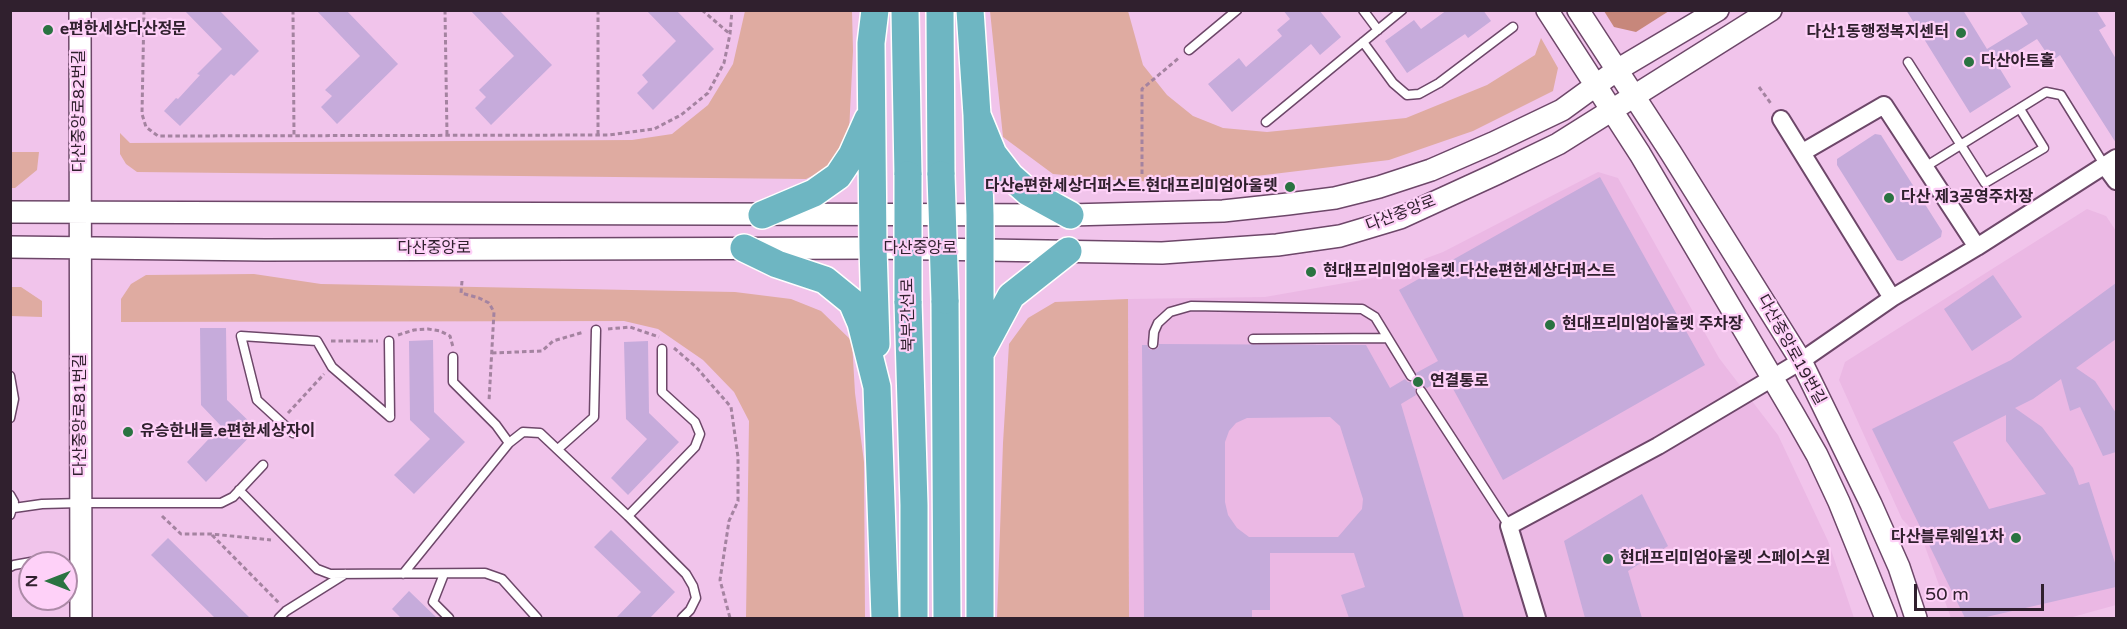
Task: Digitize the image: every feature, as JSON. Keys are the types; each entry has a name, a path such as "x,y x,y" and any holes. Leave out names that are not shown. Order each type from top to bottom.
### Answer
{"highway":[{"path":"875,10 872,43 873,248 885,618"},
{"name":"북부간선로","path":"905,10 914,618"},
{"path":"940,10 947,618"},
{"path":"970,10 977,116 980,215 980,618"},
{"path":"762,215 814,193 838,176 852,155 872,110"},
{"path":"977,116 993,154 1010,176 1028,192 1070,214"},
{"path":"744,248 777,264 825,280 852,302 861,323 878,387"},
{"path":"979,356 1011,296 1068,251"}],"street":[{"name":"다산중앙로82번길","path":"80,10 80,212"},
{"name":"다산중앙로19번길","path":"1547,10 1612,110 1817,455 1886,618"},
{"name":"다산중앙로19번길","path":"1578,10 1722,233 1801,361 1871,504 1899,567 1916,618"},
{"name":"다산중앙로","path":"10,212 980,215 1223,211 1335,198 1431,170 1562,110 1617,70 1718,10"},
{"name":"다산중앙로","path":"10,246 265,250 873,248 1162,253 1277,246 1340,236 1400,218 1496,174 1558,144 1771,10"},
{"path":"1803,152 1884,105 1977,247"},
{"path":"1781,119 1892,298"},
{"path":"1537,618 1509,526 1658,446 1801,361 1892,298 2111,162 2116,182"},
{"name":"다산중앙로81번길","path":"80,212 81,618"}],"lane":[{"path":"1189,50 1237,10"},
{"path":"1363,10 1378,30"},
{"path":"1266,122 1401,10"},
{"path":"1363,42 1393,83 1407,95 1419,94 1439,83 1513,27"},
{"path":"1908,63 1985,183 2044,148 2020,109"},
{"path":"1925,167 2046,92 2061,95 2111,162"},
{"path":"1153,344 1158,322 1170,312 1191,306 1362,309 1375,318 1411,376"},
{"path":"558,449 594,417 596,330"},
{"path":"293,433 257,400 241,336 317,341 332,367 390,417 389,341"},
{"path":"1253,339 1387,338"},
{"path":"628,516 695,447 700,434 695,422 662,392 662,349"},
{"path":"453,357 453,382 509,443"},
{"path":"10,376 14,399 10,418"},
{"path":"1421,391 1509,526"},
{"path":"403,574 509,443 523,432 540,433 686,574 693,586 696,598 690,610 682,618"},
{"path":"10,495 12,511 42,504 220,503 233,497 263,465"},
{"path":"239,490 317,569 330,574 485,573 502,579 537,618"},
{"path":"279,618 286,610 345,574"},
{"path":"444,574 433,602 449,618"}],"path":[{"path":"144,10 142,114 146,127 158,136 598,135 654,129 681,116 708,93 724,63 732,10"},
{"path":"293,10 294,136"},
{"path":"446,10 447,135"},
{"path":"598,10 598,135"},
{"path":"702,10 730,34"},
{"path":"1142,174 1142,89 1189,50"},
{"path":"1759,87 1781,119"},
{"path":"462,280 461,293 489,303 494,312 488,418"},
{"path":"492,353 542,351 554,341 596,330 630,327 659,336 696,367 731,407 738,457 738,501 729,521 720,580 730,618"},
{"path":"317,341 389,341 398,334 428,329 450,336 453,357"},
{"path":"659,336 662,349"},
{"path":"280,421 332,367"},
{"path":"148,503 181,534 211,534 291,542"},
{"path":"211,534 286,610"}],"shaded area":[{"path":"745,11 852,11 853,51 849,132 835,165 806,179 137,172 126,164 120,154 120,133 130,143 632,140 672,134 708,105 733,64"},
{"path":"990,11 1128,11 1143,65 1167,95 1193,116 1223,128 1267,132 1406,118 1487,85 1535,55 1541,38 1558,68 1553,91 1473,131 1389,160 1207,182 1126,181 1053,174 1003,137"},
{"path":"1604,11 1669,11 1636,32 1614,27"},
{"path":"11,152 39,152 37,170 15,188 11,188"},
{"name":"현대프리미엄아울렛 스페이스원","path":"1598,172 1618,178 1719,358 1778,435 1828,541 1854,618 1129,618 1128,299 1265,297 1373,278 1443,252"},
{"path":"2087,209 2106,216 2116,231 2116,605 2069,618 1951,618 1923,541 1902,519 1839,380 1845,362"},
{"path":"254,274 321,284 735,292 791,299 821,311 852,341 855,393 864,462 865,618 746,618 749,421 734,392 703,360 658,329 624,321 121,322 121,299 131,284 146,275"},
{"path":"11,287 21,287 42,301 42,317 11,316"},
{"path":"1128,299 1129,618 997,618 1009,344 1028,318 1055,302"}],"building":[{"path":"184,10 219,10 259,51 234,76 231,74 180,126 164,111 176,98 178,99 200,75 197,74 222,49"},
{"path":"316,10 346,10 398,64 337,124 321,107 332,96 325,90 360,56"},
{"path":"470,10 499,10 552,65 491,125 475,108 486,97 479,90 514,56"},
{"path":"646,10 676,10 714,49 653,110 637,93 648,82 642,75 676,41"},
{"path":"1283,10 1319,10 1341,37 1320,55 1311,44 1232,112 1208,84 1239,58 1246,67 1282,36 1277,30 1290,19"},
{"path":"1447,10 1483,10 1491,21 1468,38 1465,34 1407,73 1385,41 1414,20 1421,29"},
{"name":"다산아트홀","path":"1906,10 1963,10 1987,49 2028,24 2019,10 2096,10 2106,26 2099,30 2116,59 2116,143 2060,55 2052,61 2037,39 1997,64 2011,87 1970,113"},
{"name":"다산 제3공영주차장","path":"1875,134 1881,135 1942,231 1941,237 1902,261 1897,260 1837,165 1837,159"},
{"path":"1600,177 1705,365 1503,480 1446,376 1427,388 1417,386 1416,395 1401,404 1464,618 1349,618 1341,595 1365,587 1354,553 1270,553 1270,610 1252,610 1252,618 1144,618 1142,345 1147,345 1153,350 1158,348 1159,344 1366,345 1390,388 1405,379 1408,382 1414,382 1417,379 1416,373 1438,361 1399,290","holes":["1330,417 1340,426 1363,499 1362,509 1338,537 1249,537 1237,528 1228,515 1225,502 1225,442 1229,431 1236,423 1247,418"]},
{"path":"1993,275 2022,317 1972,351 1944,309"},
{"path":"2116,283 2116,339 2076,368 2095,381 2116,413 2116,452 2103,456 2080,407 2070,411 2061,379 2033,399 2015,408 2042,427 2073,468 2079,485 2089,482 2116,566 2116,587 1982,618 1965,618 1872,429 2011,360","holes":["2006,415 2006,441 2046,494 1989,509 1953,442"]},
{"path":"200,328 226,328 227,400 257,429 206,482 187,462 221,426 201,405"},
{"path":"433,340 434,412 465,442 414,494 394,475 430,439 410,420 409,341"},
{"path":"648,341 649,413 679,442 628,495 611,478 647,439 626,419 624,342"},
{"name":"현대프리미엄아울렛 스페이스원","path":"1642,494 1668,546 1628,571 1642,618 1585,618 1564,541"},
{"path":"611,530 675,592 650,618 616,618 641,592 594,547"},
{"path":"168,538 250,618 215,618 151,555"},
{"path":"409,591 437,618 401,618 392,609"}],"place":[{"name":"e편한세상다산정문","path":"48,30"},
{"name":"다산1동행정복지센터","path":"1961,33"},
{"name":"다산아트홀","path":"1969,62"},
{"name":"다산e편한세상더퍼스트.현대프리미엄아울렛","path":"1290,187"},
{"name":"다산 제3공영주차장","path":"1889,198"},
{"name":"현대프리미엄아울렛.다산e편한세상더퍼스트","path":"1311,272"},
{"name":"현대프리미엄아울렛 주차장","path":"1550,325"},
{"name":"연결통로","path":"1418,382"},
{"name":"유승한내들.e편한세상자이","path":"128,432"},
{"name":"다산블루웨일1차","path":"2016,538"},
{"name":"현대프리미엄아울렛 스페이스원","path":"1608,559"}]}
